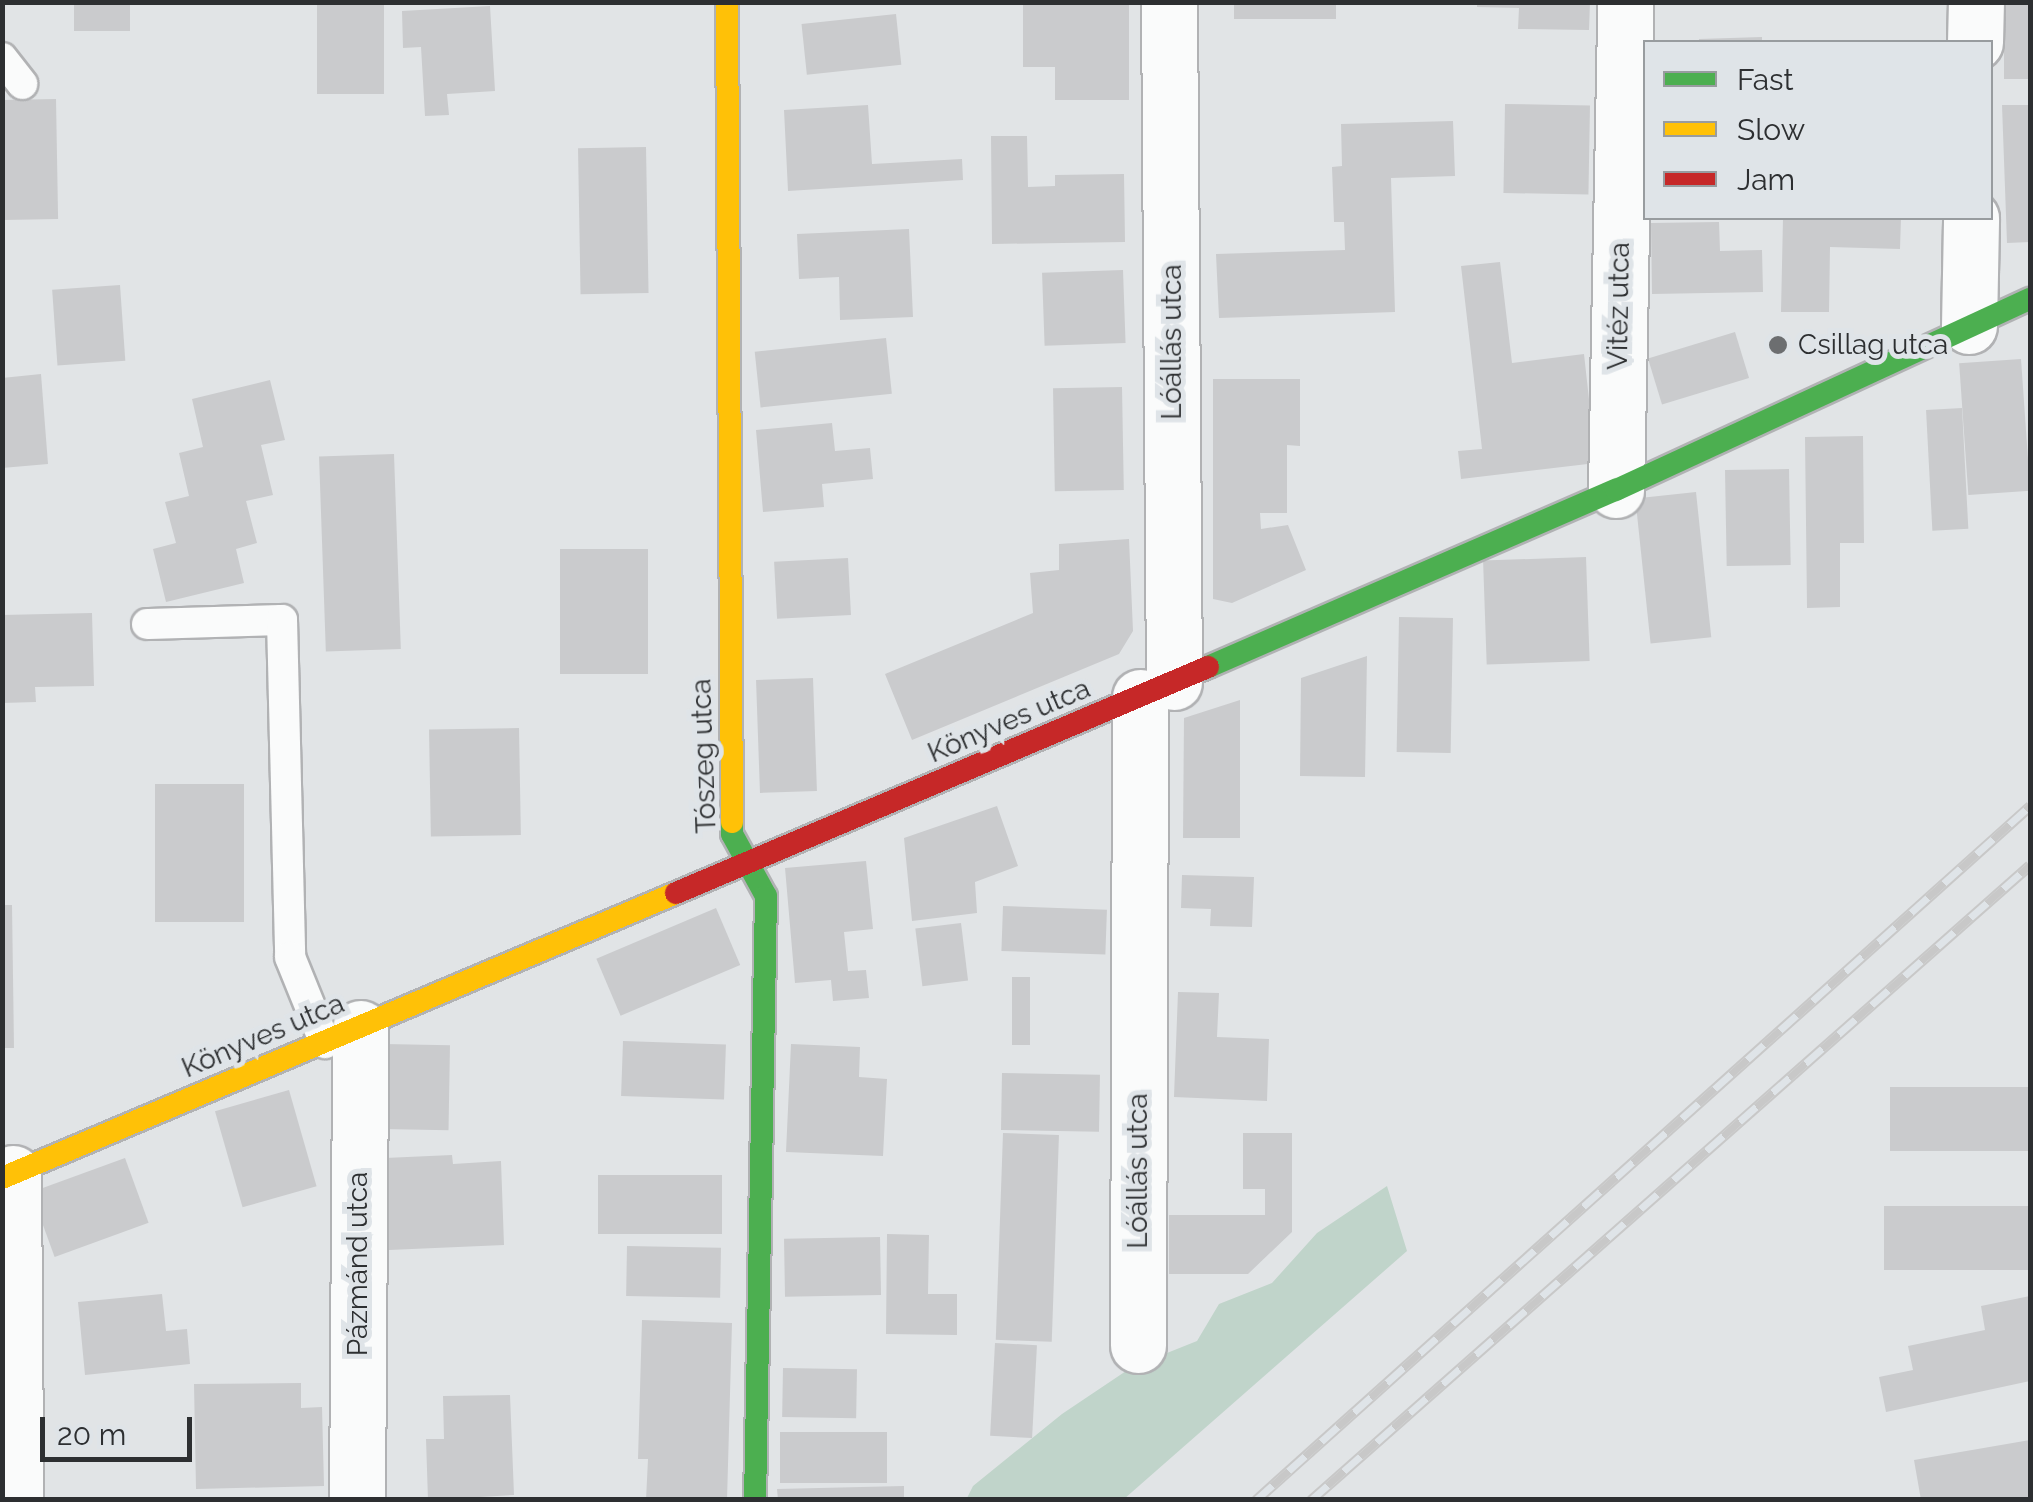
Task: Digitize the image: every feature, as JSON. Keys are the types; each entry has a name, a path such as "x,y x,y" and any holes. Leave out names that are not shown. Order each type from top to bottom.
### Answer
{"street":[{"name":"Tószeg utca","path":"727,2 732,834 766,896 755,1500"},
{"name":"Lóállás utca","path":"1138,1345 1157,690 1169,2"},
{"name":"Vitéz utca","path":"1616,490 1625,2"},
{"path":"1975,40 1976,2"},
{"path":"1969,326 1971,220"},
{"name":"Könyves utca","path":"8,1176 749,866 1157,690 1616,490 2030,299"},
{"name":"Pázmánd utca","path":"343,1036 357,1500"},
{"path":"8,1176 15,1500"}],"lane":[{"path":"2,58 22,84"},
{"path":"147,624 282,620 290,957 343,1036"}],"green space":[{"path":"1387,1186 1407,1251 1124,1499 966,1500 973,1486 1062,1414 1132,1367 1197,1341 1219,1304 1272,1283 1317,1233"}],"building":[{"path":"74,2 130,2 130,31 74,31"},
{"path":"1023,2 1129,2 1129,100 1055,100 1055,67 1023,67"},
{"path":"1234,2 1336,2 1336,19 1234,19"},
{"path":"1477,2 1590,2 1589,30 1518,29 1519,8 1477,7"},
{"path":"2004,2 2030,2 2030,79 2004,79"},
{"path":"317,3 384,3 384,94 317,94"},
{"path":"490,6 495,91 447,94 449,115 425,116 421,47 403,48 402,11"},
{"path":"896,14 901,65 807,75 802,24"},
{"path":"1762,37 1762,40 1699,39"},
{"path":"56,99 58,219 4,220 2,100"},
{"path":"1505,104 1590,105 1588,194 1503,193"},
{"path":"868,105 872,164 962,159 963,180 788,191 784,110"},
{"path":"2002,105 2030,105 2030,242 2007,243"},
{"path":"1453,121 1455,176 1391,178 1395,312 1219,318 1216,254 1345,250 1344,222 1334,222 1332,167 1342,166 1341,124"},
{"path":"991,136 1027,136 1028,187 1055,186 1055,175 1124,174 1125,242 992,244"},
{"path":"646,147 649,293 581,294 578,148"},
{"path":"1783,220 1901,220 1900,249 1830,247 1829,312 1781,312"},
{"path":"1719,222 1720,251 1762,250 1763,292 1652,294 1651,223"},
{"path":"909,229 913,317 840,320 839,277 799,279 797,234"},
{"path":"1500,262 1512,363 1584,354 1596,463 1461,479 1458,451 1482,449 1461,266"},
{"path":"1123,270 1126,343 1045,346 1042,273"},
{"path":"120,285 125,361 57,366 52,290"},
{"path":"1735,332 1749,378 1662,405 1648,359"},
{"path":"886,338 892,394 761,407 755,352"},
{"path":"2021,359 2030,491 1968,495 1959,363"},
{"path":"41,374 48,464 2,468 2,378"},
{"path":"1213,379 1300,379 1300,446 1287,445 1287,513 1260,513 1261,529 1288,525 1306,570 1232,603 1213,599"},
{"path":"270,380 285,440 261,445 273,495 246,501 257,543 236,549 244,583 166,602 153,549 176,543 165,502 189,496 179,453 203,447 192,399"},
{"path":"1122,387 1124,490 1055,491 1053,388"},
{"path":"1962,408 1968,529 1932,531 1926,410"},
{"path":"832,423 835,451 870,448 873,479 822,484 824,507 763,512 756,430"},
{"path":"1863,436 1864,543 1840,543 1840,607 1807,608 1805,437"},
{"path":"394,454 401,649 326,651 319,457"},
{"path":"1789,469 1791,565 1727,566 1725,470"},
{"path":"1696,492 1711,637 1651,644 1635,498"},
{"path":"1129,539 1133,631 1119,654 912,740 885,674 1033,613 1030,573 1059,570 1059,544"},
{"path":"560,549 648,549 648,674 560,674"},
{"path":"1586,557 1590,661 1487,665 1483,561"},
{"path":"848,558 851,615 777,619 774,562"},
{"path":"92,613 94,686 35,687 36,702 2,703 2,615"},
{"path":"1399,617 1453,618 1451,753 1397,752"},
{"path":"1367,656 1365,777 1300,776 1301,678"},
{"path":"813,678 817,791 760,793 756,680"},
{"path":"1240,700 1240,838 1183,838 1184,718"},
{"path":"519,728 521,835 431,837 429,730"},
{"path":"155,784 244,784 244,922 155,922"},
{"path":"997,806 1018,866 975,882 977,913 912,921 904,838"},
{"path":"866,861 873,929 844,932 848,971 866,970 869,998 833,1001 831,980 795,983 785,868"},
{"path":"1182,875 1254,877 1252,927 1210,926 1211,909 1181,908"},
{"path":"2,905 12,905 14,1048 2,1048"},
{"path":"1003,906 1107,910 1105,955 1001,951"},
{"path":"716,908 740,965 621,1016 596,959"},
{"path":"961,923 968,981 922,986 915,929"},
{"path":"1012,977 1030,977 1030,1045 1012,1045"},
{"path":"1178,992 1219,993 1217,1037 1269,1039 1267,1101 1174,1097"},
{"path":"623,1041 726,1045 724,1100 621,1096"},
{"path":"384,1044 450,1045 449,1130 383,1129"},
{"path":"791,1044 860,1047 859,1077 887,1079 883,1156 786,1152"},
{"path":"1002,1073 1100,1075 1099,1132 1001,1130"},
{"path":"1890,1087 2030,1087 2030,1151 1890,1151"},
{"path":"289,1090 317,1186 243,1207 215,1111"},
{"path":"1003,1133 1059,1135 1052,1342 996,1340"},
{"path":"1243,1133 1292,1133 1292,1232 1248,1274 1169,1274 1169,1215 1265,1215 1265,1189 1243,1189"},
{"path":"452,1155 453,1164 501,1161 504,1245 389,1250 385,1158"},
{"path":"125,1158 149,1223 55,1257 31,1192"},
{"path":"598,1175 722,1175 722,1234 598,1234"},
{"path":"1884,1206 2030,1206 2030,1270 1884,1270"},
{"path":"887,1234 929,1235 928,1294 957,1294 957,1335 886,1334"},
{"path":"880,1237 881,1295 785,1297 784,1239"},
{"path":"627,1246 721,1248 720,1298 626,1296"},
{"path":"162,1294 166,1331 187,1329 190,1364 85,1375 78,1302"},
{"path":"2030,1296 2030,1381 1886,1412 1879,1377 1913,1370 1908,1346 1985,1330 1981,1306"},
{"path":"642,1320 732,1323 727,1500 646,1500 648,1459 638,1459"},
{"path":"995,1343 1037,1345 1032,1438 990,1436"},
{"path":"783,1368 857,1369 856,1418 782,1417"},
{"path":"301,1383 301,1408 322,1407 324,1486 196,1489 194,1384"},
{"path":"510,1395 514,1495 428,1500 426,1439 444,1439 443,1396"},
{"path":"780,1432 887,1432 887,1483 780,1483"},
{"path":"2030,1440 2030,1500 1921,1500 1914,1460"},
{"path":"904,1486 904,1500 778,1500 777,1489"}],"railway":[{"path":"1256,1500 2030,806"},
{"path":"1311,1500 2030,865"}],"traffic: fast":[{"path":"1208,667 1616,490 2030,299"},
{"path":"732,822 732,834 766,896 755,1500"}],"traffic: slow":[{"path":"727,2 732,822"},
{"path":"2,1178 676,893"}],"traffic: jam":[{"path":"676,893 1208,667"}],"place":[{"name":"Csillag utca","path":"1778,345"}]}
